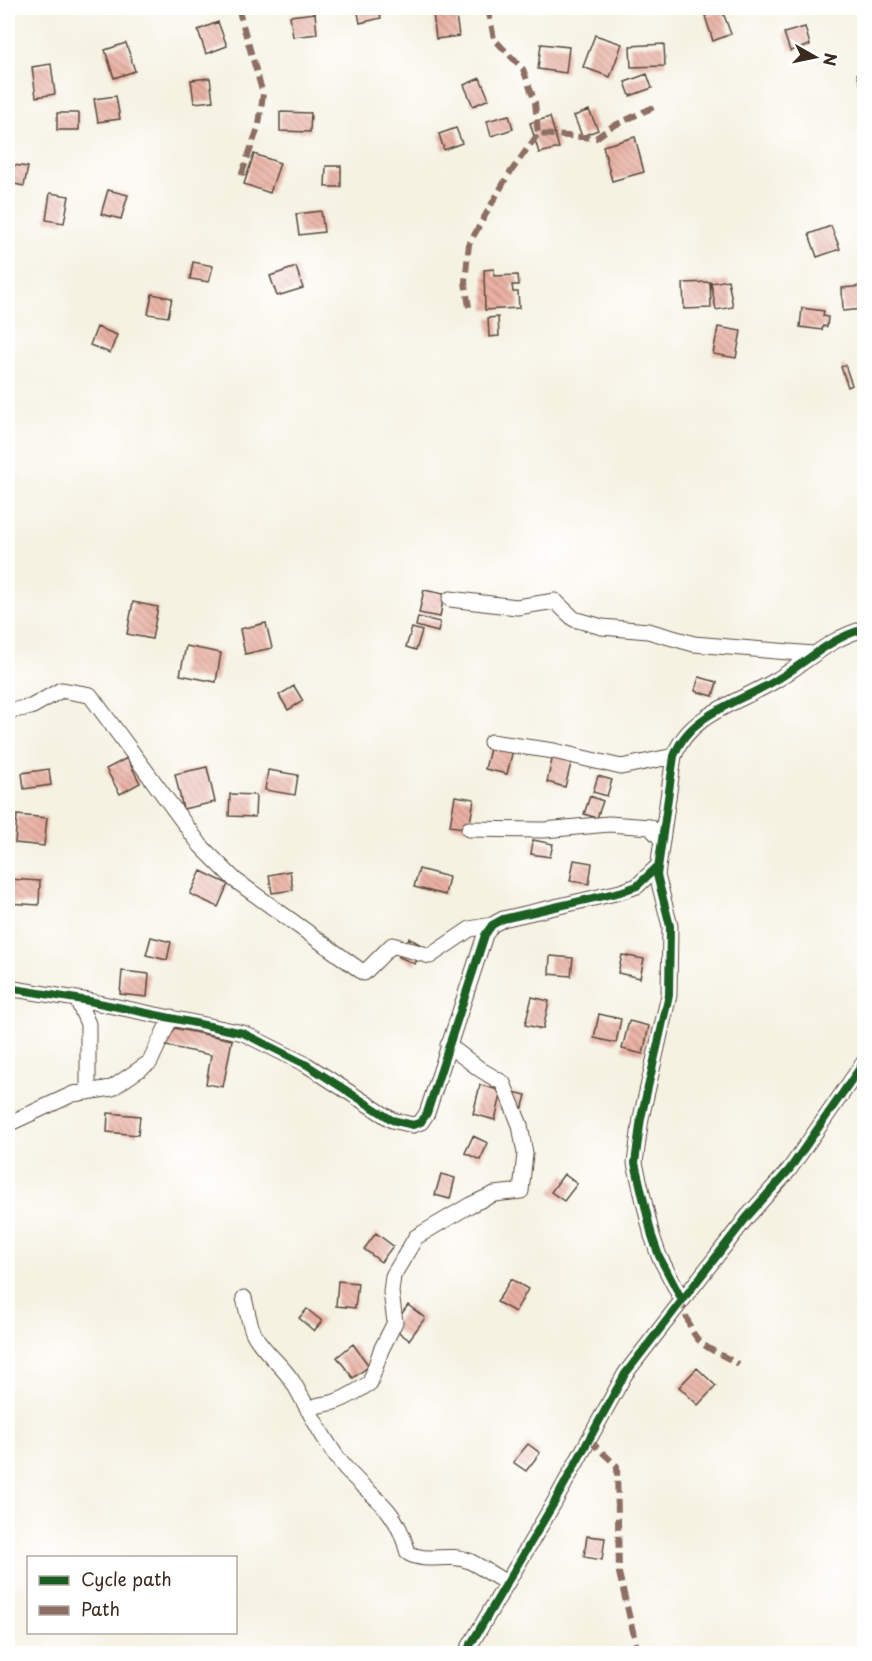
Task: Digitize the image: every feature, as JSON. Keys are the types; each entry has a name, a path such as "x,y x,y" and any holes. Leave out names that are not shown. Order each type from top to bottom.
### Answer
{"street":[{"path":"450,599 517,607 555,601 574,619 602,627 648,631 694,644 813,654"},
{"path":"681,1299 659,1256 652,1236 636,1163 638,1134 669,995 670,926 657,867 674,756 680,742 718,709 766,686 831,641 864,629"},
{"path":"8,711 31,706 61,690 90,695 201,846 235,880 364,973 392,945 430,956 471,929 637,886 657,867"},
{"path":"491,742 555,751 621,767 674,756"},
{"path":"469,829 544,830 609,824 650,827 661,839"},
{"path":"8,988 171,1017 243,1033 272,1045 337,1083 392,1120 413,1125 421,1122 427,1113 485,934 492,925"},
{"path":"77,999 88,1024 88,1092"},
{"path":"8,1124 73,1094 112,1088 150,1062 171,1017"},
{"path":"308,1410 317,1403 329,1404 344,1398 370,1383 381,1350 395,1322 391,1293 393,1276 416,1237 470,1205 494,1194 521,1191 525,1155 520,1125 503,1083 481,1070 448,1045"},
{"path":"465,1653 554,1503 625,1374 681,1299 747,1217 789,1170 864,1062"},
{"path":"244,1298 254,1333 293,1382 338,1459 354,1479 387,1506 397,1520 408,1553 420,1560 452,1557 469,1561 507,1583"}],"building":[{"path":"357,8 378,8 381,18 360,23"},
{"path":"455,9 459,36 436,39 433,12"},
{"path":"722,10 731,34 713,41 705,16"},
{"path":"315,13 317,34 293,37 290,16"},
{"path":"218,22 227,46 206,54 198,30"},
{"path":"805,27 810,45 790,51 784,33"},
{"path":"595,35 622,44 610,77 583,67"},
{"path":"126,43 135,71 114,78 105,50"},
{"path":"541,44 569,47 566,73 538,69"},
{"path":"664,44 665,66 631,67 630,46"},
{"path":"51,64 55,94 36,97 32,67"},
{"path":"864,72 864,95 857,74"},
{"path":"647,74 652,88 630,96 625,82"},
{"path":"210,78 213,101 194,103 191,80"},
{"path":"480,78 489,99 473,106 464,85"},
{"path":"116,96 120,119 98,122 94,99"},
{"path":"589,110 598,130 582,136 574,116"},
{"path":"280,112 311,113 310,132 280,131"},
{"path":"57,113 79,113 79,130 57,130"},
{"path":"509,115 513,129 491,136 487,121"},
{"path":"550,117 559,148 539,153 530,123"},
{"path":"456,128 462,143 444,150 439,134"},
{"path":"635,137 644,172 612,181 603,146"},
{"path":"254,154 280,163 270,193 244,184"},
{"path":"13,165 28,167 24,186 10,183"},
{"path":"326,166 341,166 341,187 325,187"},
{"path":"108,190 128,195 121,219 101,214"},
{"path":"50,193 69,196 64,223 46,220"},
{"path":"321,211 324,232 299,235 296,214"},
{"path":"831,226 840,249 817,257 809,234"},
{"path":"193,262 213,266 209,282 190,279"},
{"path":"296,267 303,288 277,296 270,276"},
{"path":"494,269 494,276 518,275 519,285 512,285 513,292 518,292 519,308 485,310 484,270"},
{"path":"728,280 733,307 716,310 711,283"},
{"path":"710,282 711,308 684,309 683,283"},
{"path":"864,286 864,309 843,311 842,288"},
{"path":"152,294 172,298 168,317 148,314"},
{"path":"802,308 824,311 823,316 828,317 827,327 823,326 822,330 800,327"},
{"path":"498,317 499,336 489,337 488,318"},
{"path":"97,327 117,335 110,353 90,345"},
{"path":"718,327 741,331 736,358 713,354"},
{"path":"845,365 852,385 848,387 841,367"},
{"path":"424,590 444,594 440,617 419,613"},
{"path":"133,602 158,607 152,639 127,634"},
{"path":"418,617 440,622 438,632 416,626"},
{"path":"266,623 272,648 245,654 240,629"},
{"path":"412,628 422,631 416,650 406,647"},
{"path":"186,646 221,653 216,682 180,675"},
{"path":"699,677 717,682 713,696 695,691"},
{"path":"294,686 303,701 288,710 279,695"},
{"path":"491,745 513,750 507,774 485,769"},
{"path":"554,751 573,756 565,787 547,782"},
{"path":"127,758 140,783 120,794 106,769"},
{"path":"207,767 215,802 183,809 175,774"},
{"path":"49,769 51,785 24,789 22,773"},
{"path":"268,770 298,775 295,795 265,790"},
{"path":"598,776 612,780 607,796 593,792"},
{"path":"230,794 256,795 255,817 229,816"},
{"path":"455,796 474,799 469,829 450,826"},
{"path":"590,796 603,801 597,818 584,814"},
{"path":"17,815 47,818 44,846 15,843"},
{"path":"533,840 553,844 550,857 531,854"},
{"path":"574,860 592,863 589,884 570,881"},
{"path":"419,869 449,877 445,895 414,887"},
{"path":"201,871 228,884 218,907 190,894"},
{"path":"290,871 293,890 272,893 269,875"},
{"path":"8,879 40,881 39,905 8,903"},
{"path":"151,937 171,942 167,960 146,955"},
{"path":"409,938 423,946 415,964 399,957"},
{"path":"622,955 644,959 640,978 618,973"},
{"path":"550,956 573,958 571,976 549,974"},
{"path":"122,971 149,974 147,997 120,994"},
{"path":"532,997 549,1001 543,1029 525,1025"},
{"path":"599,1014 621,1019 616,1043 594,1038"},
{"path":"629,1021 649,1026 643,1054 622,1049"},
{"path":"169,1027 232,1040 223,1087 206,1084 211,1055 166,1046"},
{"path":"480,1085 502,1091 495,1120 473,1114"},
{"path":"509,1091 526,1095 521,1114 505,1110"},
{"path":"108,1113 140,1116 138,1135 107,1132"},
{"path":"473,1136 488,1143 480,1160 465,1153"},
{"path":"441,1174 455,1178 450,1199 435,1195"},
{"path":"564,1174 577,1184 564,1201 551,1192"},
{"path":"376,1233 393,1246 381,1262 364,1249"},
{"path":"511,1279 528,1289 515,1312 497,1302"},
{"path":"338,1281 358,1283 355,1308 336,1306"},
{"path":"408,1305 425,1318 409,1340 392,1327"},
{"path":"307,1309 322,1321 314,1331 299,1318"},
{"path":"353,1344 369,1366 353,1378 337,1357"},
{"path":"697,1368 716,1386 698,1405 679,1387"},
{"path":"528,1444 540,1453 526,1471 513,1462"},
{"path":"587,1536 605,1538 602,1560 584,1557"}],"marked path":[{"path":"238,8 263,94 259,125 240,179"},
{"path":"488,8 494,39 523,69 535,102 538,134 596,138 611,127 658,105"},
{"path":"469,307 465,282 469,244 507,177 538,134"},
{"path":"681,1298 690,1325 699,1340 705,1346 739,1364"},
{"path":"589,1440 617,1466 619,1573 636,1644"}],"cycle path":[{"path":"681,1298 659,1256 652,1236 635,1163 641,1118 669,995 670,926 657,875 674,756 682,741 704,718 778,679 840,638 864,629"},
{"path":"8,988 89,1001 243,1033 307,1065 392,1120 413,1125 421,1122 427,1113 485,935 492,925 503,919 620,892 637,886 657,867"},
{"path":"465,1654 554,1503 625,1374 747,1217 789,1170 864,1062"}]}
